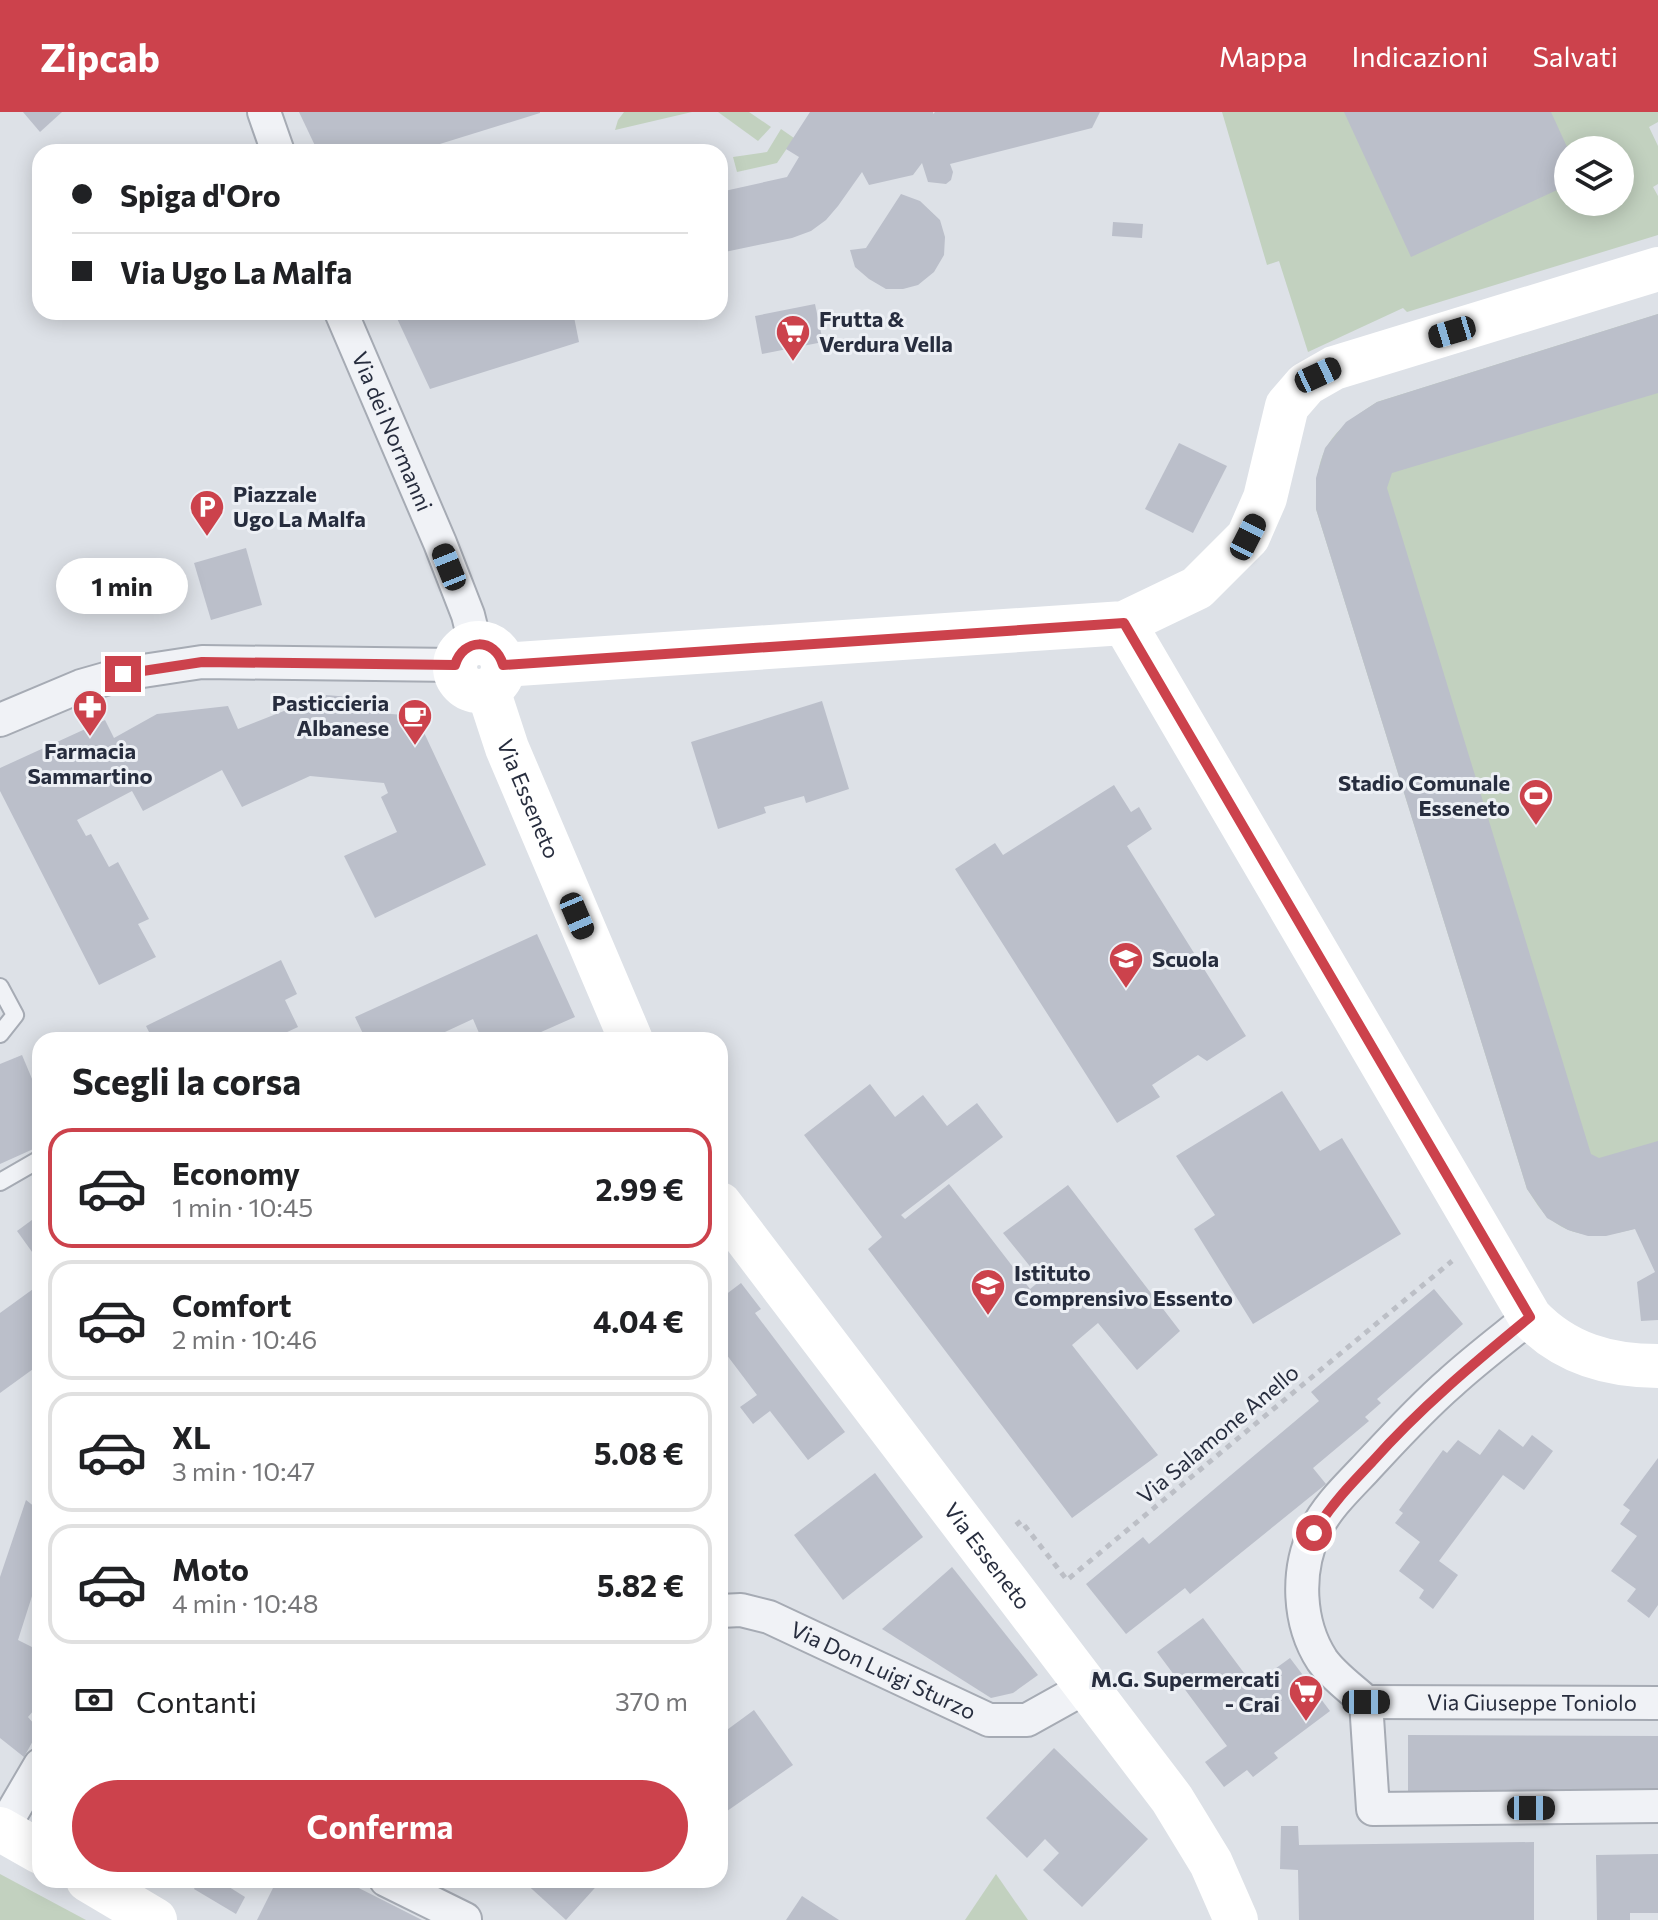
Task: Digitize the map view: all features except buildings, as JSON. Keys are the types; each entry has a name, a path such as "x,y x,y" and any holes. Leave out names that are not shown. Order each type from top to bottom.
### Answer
{"street":[{"path":"264,112 275,144"},
{"path":"0,720 81,686 123,674 202,662 480,666 1124,623 1197,588 1248,537 1265,498 1287,406 1318,375 1658,269"},
{"name":"Via dei Normanni","path":"344,320 440,543 468,615 480,666"},
{"path":"1124,623 1530,1317 1543,1331 1578,1352 1628,1366 1658,1366"},
{"name":"Via Esseneto","path":"480,666 507,748 628,1032"},
{"name":"Via Esseneto","path":"728,1214 1172,1799 1197,1837 1236,1920"},
{"path":"1530,1317 1450,1382 1328,1509 1314,1533 1306,1559 1302,1585 1304,1612 1311,1638 1324,1662 1366,1702 1373,1809 1658,1806"},
{"name":"Via Don Luigi Sturzo","path":"728,1611 741,1610 769,1617 989,1720 1027,1720 1088,1686"},
{"name":"Via Giuseppe Toniolo","path":"1366,1702 1658,1703"},
{"path":"32,1778 1,1829 32,1847"},
{"path":"101,1888 155,1920"},
{"path":"402,1888 465,1919"}],"lane":[{"path":"0,987 15,1015 0,1034"},
{"path":"0,1182 32,1164"}],"path":[{"name":"Via Salamone Anello","path":"984,1550 1021,1521 1067,1580 1484,1234"}],"green space":[{"path":"624,112 692,112 615,130"},
{"path":"718,112 749,112 771,127 758,141"},
{"path":"1222,112 1658,112 1658,122 1649,127 1658,146 1658,184 1653,187 1658,196 1658,235 1407,312 1403,308 1308,352 1279,261 1267,265"},
{"path":"781,129 794,138 777,163 737,172 733,157 767,152"},
{"name":"Stadio Comunale Esseneto","path":"1658,314 1658,1222 1617,1233 1589,1235 1563,1227 1550,1219 1527,1189 1316,509 1316,489 1322,457 1328,445 1347,424 1377,402"},
{"path":"0,1874 86,1920 0,1920"},
{"path":"996,1874 1028,1920 965,1920"}],"place":[{"name":"Frutta & Verdura Vella","path":"793,363"},
{"name":"Piazzale Ugo La Malfa","path":"207,538"},
{"name":"Farmacia Sammartino","path":"90,738"},
{"name":"Pasticcieria Albanese","path":"415,747"},
{"name":"Stadio Comunale Esseneto","path":"1536,827"},
{"name":"Scuola","path":"1126,990"},
{"name":"Istituto Comprensivo Essento","path":"988,1317"},
{"name":"M.G. Supermercati - Crai","path":"1306,1723"}],"route":[{"path":"123,674 202,662 455,665 461,651 475,643 497,651 503,665 1124,623 1530,1317 1450,1382 1400,1431 1328,1509 1314,1533"}]}
